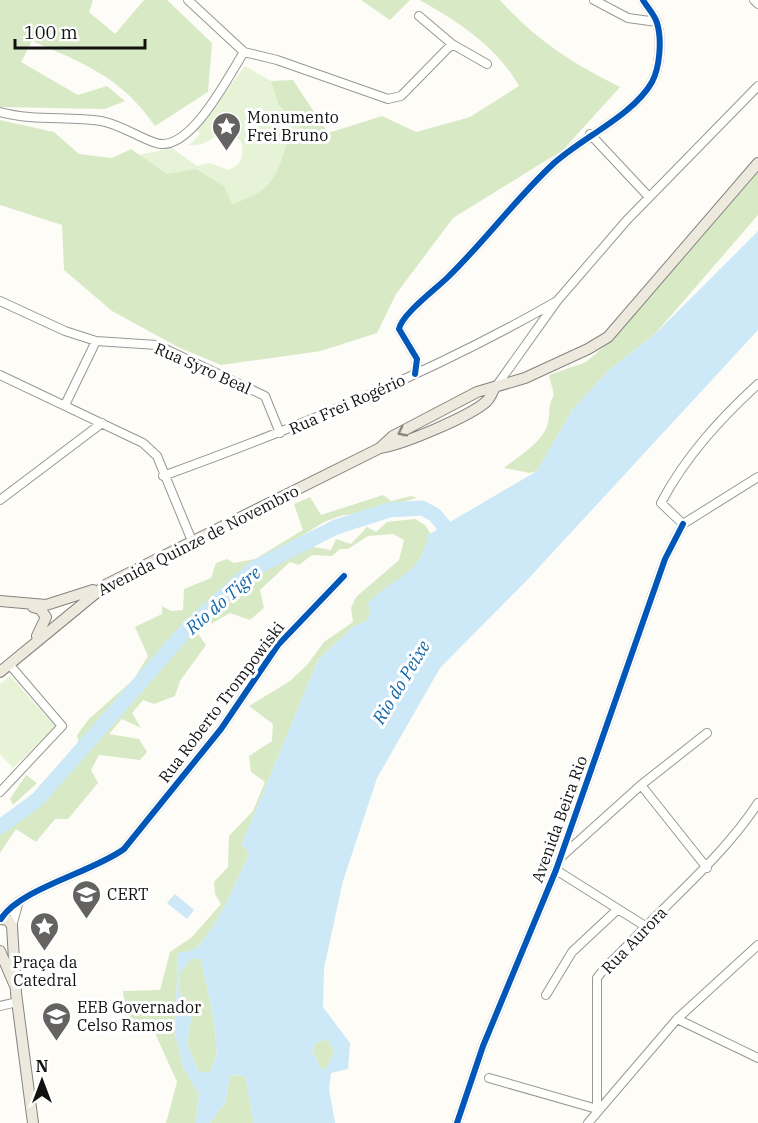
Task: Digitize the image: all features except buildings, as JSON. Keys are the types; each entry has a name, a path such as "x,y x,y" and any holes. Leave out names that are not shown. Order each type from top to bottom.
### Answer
{"main road":[{"name":"Avenida Quinze de Novembro","path":"380,448 393,436 477,392 494,389 561,362 608,337 758,163"},
{"name":"Avenida Quinze de Novembro","path":"4,668 107,584 380,448 400,444 465,414 487,400 494,389"},
{"path":"453,406 465,414"},
{"path":"427,418 427,431"},
{"path":"0,601 24,604 58,603 107,584"},
{"path":"58,603 54,613 60,621"},
{"path":"24,604 40,609 46,617 32,644"},
{"path":"1,919 8,920 12,928 15,987 33,1123"},
{"path":"0,939 7,938 12,928"},
{"path":"0,951 15,987"}],"street":[{"path":"188,0 244,52 395,99 452,44"},
{"path":"594,0 628,18 657,22"},
{"path":"415,374 417,359 399,329 402,318 419,306 470,256 525,192 553,164 590,134 625,111 652,81 660,49 657,22 643,0"},
{"path":"754,0 758,4"},
{"path":"419,16 452,44 487,64"},
{"path":"0,112 40,118 101,121 132,131 158,144 172,143 186,136 200,121 244,52"},
{"name":"Rua Frei Rogério","path":"494,389 557,301 649,197 758,86"},
{"path":"590,134 649,197"},
{"name":"Rua Syro Beal","path":"0,301 65,331 96,340 157,345 266,396 280,433"},
{"name":"Rua Frei Rogério","path":"163,476 280,433 415,374 516,325 557,301"},
{"path":"65,405 96,340"},
{"path":"0,375 143,443 152,450 157,456 163,476 192,541"},
{"path":"758,384 731,409 678,471 661,503 683,524 758,477"},
{"path":"0,500 102,423"},
{"name":"Avenida Beira Rio","path":"457,1123 483,1046 556,870 665,559 683,524"},
{"name":"Rua Roberto Trompowiski","path":"1,919 19,900 107,861 124,849 221,729 278,645 344,576"},
{"path":"0,792 63,726 4,668"},
{"path":"560,858 641,785 707,733"},
{"path":"641,785 707,868"},
{"name":"Rua Aurora","path":"597,1109 597,978 645,926 707,868 738,833 758,803"},
{"path":"556,870 645,926"},
{"path":"12,928 19,900"},
{"path":"546,995 572,952 618,909"},
{"path":"588,1123 597,1109 677,1019 758,945"},
{"path":"0,1006 17,1002"},
{"path":"677,1019 758,1058"},
{"path":"489,1078 597,1109"}],"green space":[{"path":"0,0 93,0 89,12 115,34 144,0 167,0 212,43 208,92 155,126 129,96 101,74 32,41 21,62 78,95 107,86 125,101 105,109 0,107"},
{"path":"361,0 410,0 390,20"},
{"path":"419,0 500,0 526,27 555,50 620,87 563,150 453,218 396,294 377,333 321,351 221,365 178,347 112,311 64,270 62,225 0,205 0,120 54,132 79,154 112,158 131,149 167,174 196,169 224,186 232,204 265,188 276,173 288,139 307,136 278,104 271,81 293,80 328,133 382,116 416,132 470,117 519,86 500,59 488,47 462,26"},
{"path":"245,66 271,81 278,104 308,137 288,139 271,182 257,194 232,204 167,174 139,155 172,148 197,166 209,163 229,170 237,165 242,155 241,141 232,136 219,136 204,143 189,145 200,134 196,130"},
{"path":"758,172 758,215 655,334 608,371 573,409 537,471 530,473 504,468 530,448 546,430 554,395 549,375 586,362 616,336"},
{"path":"383,495 391,501 411,496 417,498 360,514 343,515 324,522 234,578 182,628 79,745 77,735 89,719 134,679 148,656 135,627 162,614 162,606 171,611 183,610 184,589 211,578 216,563 227,559 234,563 255,559 303,530 294,504 310,497 321,515"},
{"path":"415,519 425,525 433,537 412,571 366,621 353,627 318,660 242,844 249,854 232,890 218,918 203,940 194,949 178,954 175,1033 183,1067 199,1094 196,1123 166,1123 177,1082 154,1031 126,1025 123,991 160,990 170,952 192,937 221,904 215,894 214,882 228,867 229,836 253,811 265,782 251,772 249,756 272,741 273,724 249,706 290,681 307,665 324,642 353,622 351,608 356,597 399,560 404,540 393,534 368,536 348,549 340,549 332,556 312,555 299,565 290,562 260,590 264,608 250,620 230,613 197,632 206,645 180,681 175,696 154,704 143,700 132,713 141,728 122,719 109,734 139,739 147,752 140,760 99,755 91,770 98,783 68,819 55,819 36,842 16,829 0,853 0,831 43,797 209,610 231,591 297,549 314,547 331,550 336,539 351,544 367,527 376,532 387,522"},
{"path":"10,676 56,727 13,768 0,754 0,684"},
{"path":"26,775 37,783 13,805 10,799"},
{"path":"191,959 201,959 214,1020 217,1054 210,1072 199,1072 187,1044 192,1013 180,992 179,974"},
{"path":"328,1039 334,1053 326,1069 320,1068 317,1058 312,1053 315,1043"},
{"path":"230,1075 245,1076 254,1123 210,1123 225,1103"}],"water":[{"name":"Rio do Peixe","path":"758,231 758,330 530,577 440,668 377,778 343,881 324,968 323,1007 350,1043 348,1069 331,1073 329,1089 335,1123 254,1123 245,1076 230,1075 225,1103 210,1123 196,1123 199,1094 183,1067 175,1033 178,953 194,949 203,940 218,918 232,890 249,854 242,844 318,660 353,627 366,621 370,613 368,603 377,594 413,568 425,549 428,535 537,471 573,409 608,371 655,334","holes":["191,959 201,959 214,1020 217,1054 210,1072 199,1072 187,1044 192,1013 180,992 179,974","328,1039 334,1053 326,1069 320,1068 317,1058 312,1053 315,1043"]},
{"path":"175,894 194,910 187,919 167,903"}],"waterway":[{"name":"Rio do Tigre","path":"0,827 38,799 189,627 253,569 336,527 389,510 422,508 435,515 457,542"}],"cycle path":[{"path":"415,374 417,359 399,329 406,316 461,264 551,166 632,106 652,82 658,61 659,30 653,14 643,0"},
{"path":"457,1123 483,1046 556,870 665,559 683,524"},
{"path":"1,919 10,908 23,899 124,849 221,729 278,645 344,576"}],"place":[{"name":"Monumento Frei Bruno","path":"226,152"},
{"name":"CERT","path":"86,920"},
{"name":"Praça da Catedral","path":"45,952"},
{"name":"EEB Governador Celso Ramos","path":"56,1042"}]}
